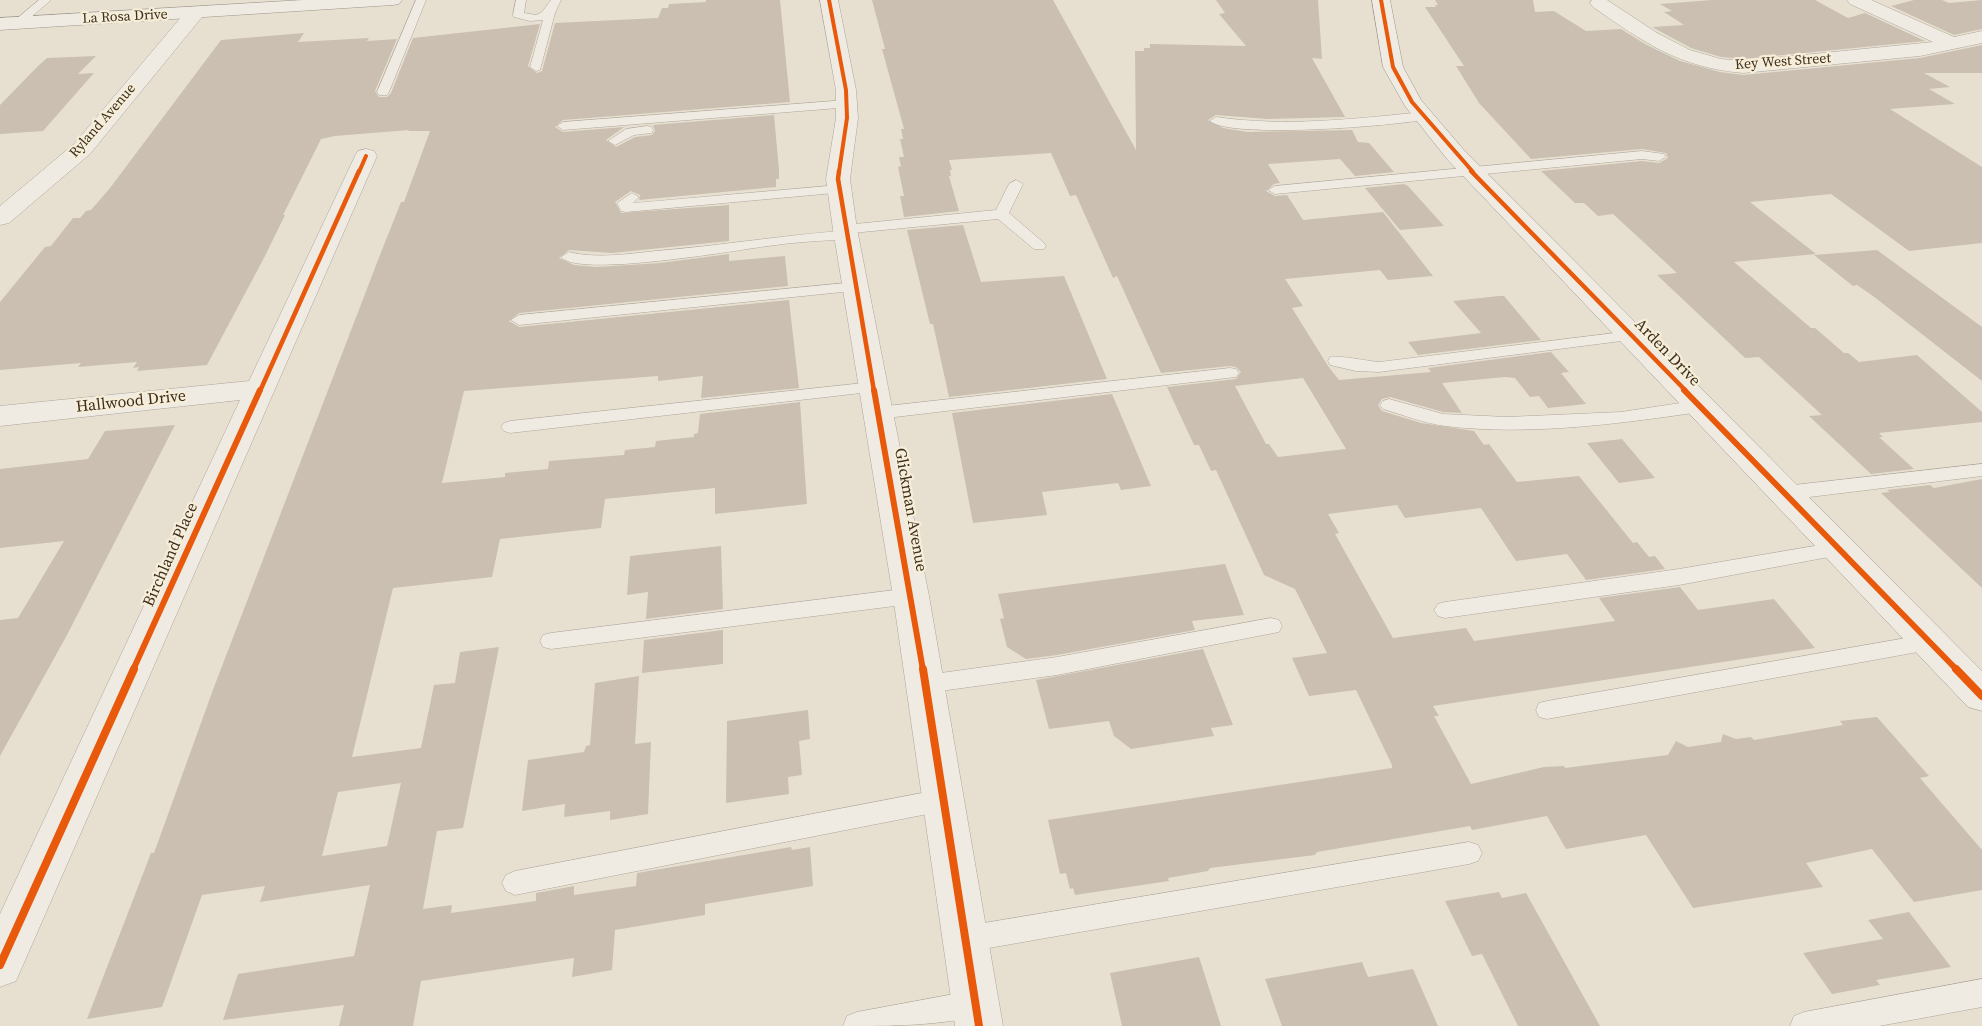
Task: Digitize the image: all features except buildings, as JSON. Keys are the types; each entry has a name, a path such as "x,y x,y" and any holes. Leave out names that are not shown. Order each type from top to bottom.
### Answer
{"street":[{"name":"La Rosa Drive","path":"9,24 195,13 321,2 393,0"},
{"name":"Glickman Avenue","path":"829,0 845,81 847,109 838,179 926,684 978,1015"},
{"name":"Arden Drive","path":"1381,0 1393,67 1412,102 1423,116 1472,171 1929,642 1971,671 1982,696"},
{"path":"1856,0 1954,44"},
{"name":"Key West Street","path":"1599,3 1666,47 1687,58 1717,66 1743,67 1920,50 1982,37"},
{"name":"Ryland Avenue","path":"0,218 82,149 195,13"},
{"name":"Birchland Place","path":"0,965 366,156"},
{"name":"Hallwood Drive","path":"0,416 262,389"}],"lane":[{"path":"9,24 46,0"},
{"path":"383,92 421,0"},
{"path":"521,0 518,15 521,17 550,14"},
{"path":"536,67 556,0"},
{"path":"563,126 847,109"},
{"path":"615,141 631,132 847,109"},
{"path":"1216,121 1237,125 1273,125 1348,123 1423,116"},
{"path":"1275,190 1642,155 1659,157"},
{"path":"1001,214 1016,184"},
{"path":"632,197 624,203 626,208 840,189"},
{"path":"569,257 582,261 624,259 729,249 769,241 1001,214 1040,246"},
{"path":"519,320 856,287"},
{"path":"1336,361 1356,366 1379,367 1631,336"},
{"path":"510,427 1230,373"},
{"path":"1389,405 1443,420 1507,423 1621,418 1700,406"},
{"path":"1785,493 1982,470"},
{"path":"1445,610 1679,577 1838,549"},
{"path":"551,640 911,596"},
{"path":"926,684 1057,666 1271,626"},
{"path":"1547,710 1929,642"},
{"path":"515,883 944,800"},
{"path":"966,939 1469,853"},
{"path":"1804,1026 1982,993"},
{"path":"857,1026 978,1015"}],"cycle path":[{"path":"829,0 846,90 847,118 838,179 845,229 911,596 979,1026"},
{"path":"1381,0 1393,67 1412,102 1455,154 1982,696"},
{"path":"0,965 366,156"}]}
